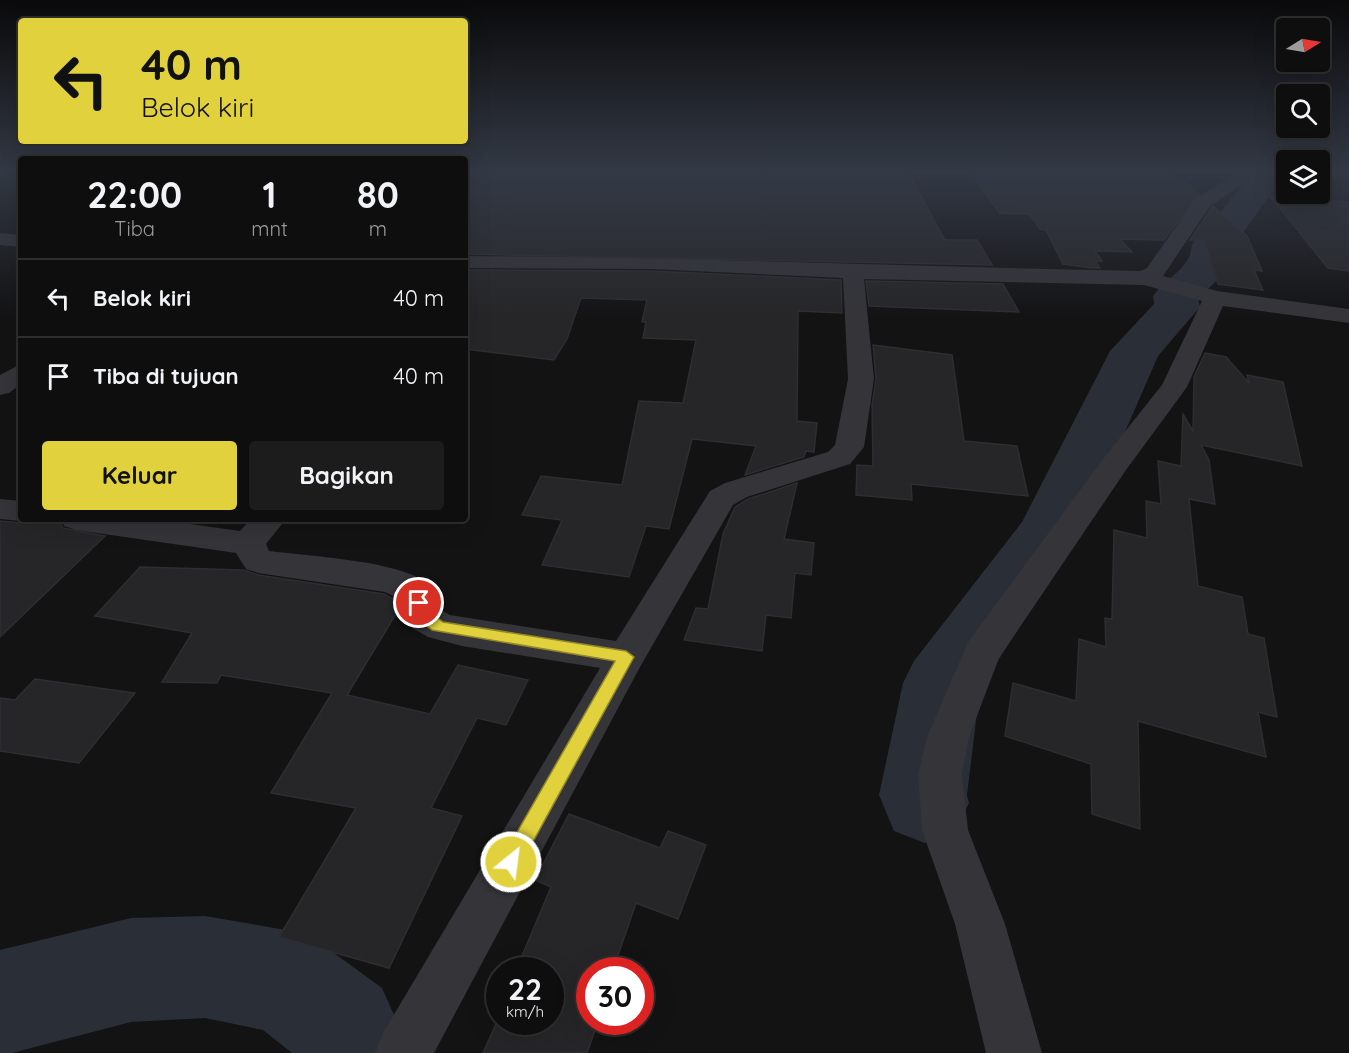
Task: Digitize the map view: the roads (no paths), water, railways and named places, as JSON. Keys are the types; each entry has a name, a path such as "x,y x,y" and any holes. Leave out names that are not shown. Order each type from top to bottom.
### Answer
{"street":[{"path":"1155,281 1155,273 1191,219"},
{"path":"0,239 18,241"},
{"path":"468,262 651,263 1155,281 1207,296 1349,316"},
{"path":"405,1050 626,657 721,498 736,490 832,461 839,458 849,447 861,379 854,272"},
{"path":"1014,1053 980,924 945,830 940,774 948,736 982,653 1114,465 1174,387 1207,296"},
{"path":"0,387 18,374"},
{"path":"0,508 18,511"},
{"path":"122,522 259,531 258,561 390,580 404,585 414,591 424,615 438,626 462,632 626,657"}],"waterway":[{"path":"925,803 923,795 942,683 1050,531 1135,351 1177,307 1175,296 1208,265 1210,246 1219,240 1234,219"},
{"path":"0,1003 131,970 205,967 286,982 344,1026 356,1053"}]}
